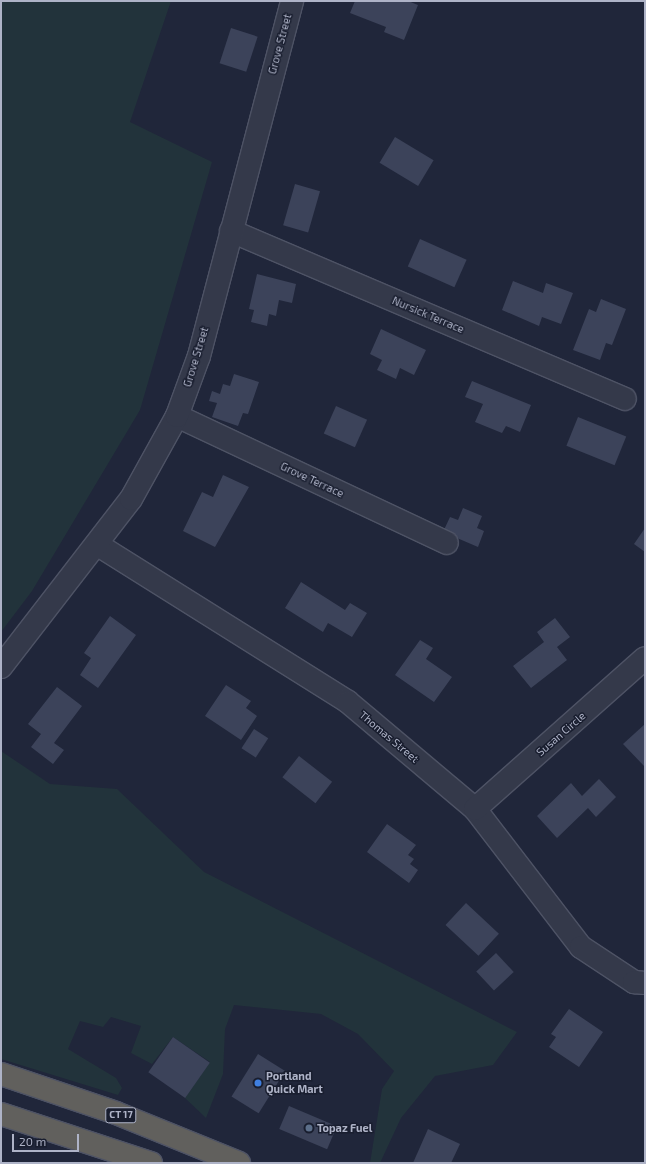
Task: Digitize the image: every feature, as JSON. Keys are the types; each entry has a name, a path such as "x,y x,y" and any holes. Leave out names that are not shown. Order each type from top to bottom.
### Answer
{"highway":[{"name":"CT 17","path":"1,1074 153,1128 239,1163"},
{"path":"1,1114 144,1160 153,1128"}],"street":[{"name":"Grove Street","path":"1,667 98,545 131,499 177,416 198,356 292,1"},
{"name":"Nursick Terrace","path":"231,230 624,399"},
{"name":"Grove Terrace","path":"177,416 447,543"},
{"name":"Thomas Street","path":"98,545 348,702 475,809 581,947 640,982"},
{"name":"Susan Circle","path":"475,809 645,658"}],"shaded area":[{"path":"1,1 171,1 130,122 212,162 140,410 32,591 1,632"},
{"path":"1,751 50,784 117,789 204,872 517,1032 493,1065 435,1076 401,1118 380,1163 370,1163 382,1089 394,1071 358,1034 321,1014 234,1005 225,1029 223,1074 206,1118 185,1098 210,1062 173,1037 152,1064 131,1053 141,1026 111,1017 103,1027 80,1021 68,1049 116,1078 122,1088 118,1095 1,1059"}],"building":[{"path":"355,1 408,1 418,5 404,40 384,32 386,27 350,13"},
{"path":"231,28 258,37 246,72 220,63"},
{"path":"395,137 434,160 418,186 380,163"},
{"path":"295,184 320,191 308,233 283,225"},
{"path":"420,239 467,260 454,287 408,266"},
{"path":"257,274 296,284 292,303 279,300 276,316 269,314 267,326 251,322 254,310 249,309"},
{"path":"513,281 543,293 546,283 573,293 561,324 542,317 539,326 502,310"},
{"path":"601,299 626,309 612,345 606,343 600,360 573,350 589,309 596,312"},
{"path":"381,329 426,350 414,375 400,368 396,379 377,370 382,360 370,354"},
{"path":"234,374 259,382 248,414 243,413 238,426 212,417 217,403 209,401 212,391 220,394 223,384 230,386"},
{"path":"472,381 531,405 520,432 506,426 502,433 475,422 483,404 465,397"},
{"path":"336,406 367,420 355,447 324,433"},
{"path":"578,417 626,436 615,465 566,446"},
{"path":"223,475 249,487 215,547 183,531 202,492 213,497"},
{"path":"463,508 482,516 477,528 484,531 478,547 443,532 450,517 458,520"},
{"path":"645,528 645,552 634,544"},
{"path":"301,582 345,610 350,603 367,613 352,637 328,623 323,632 285,608"},
{"path":"110,616 136,635 98,688 80,675 91,658 84,653"},
{"path":"555,618 570,637 557,647 567,660 531,688 513,666 544,642 537,632"},
{"path":"420,640 433,648 426,659 452,677 434,702 395,675"},
{"path":"226,685 251,701 246,708 257,716 241,740 205,716"},
{"path":"57,687 82,706 54,743 64,750 53,764 31,747 41,734 28,724"},
{"path":"645,724 645,767 623,744"},
{"path":"254,729 268,738 256,758 241,748"},
{"path":"299,756 332,782 315,803 282,777"},
{"path":"599,779 616,797 596,817 588,808 557,838 537,816 571,783 582,796"},
{"path":"387,824 416,845 408,855 414,859 410,864 418,870 409,883 367,852"},
{"path":"466,903 499,934 478,956 446,925"},
{"path":"496,953 514,972 494,990 476,971"},
{"path":"569,1009 603,1032 579,1067 549,1047 556,1037 551,1034"},
{"path":"173,1037 210,1063 185,1098 148,1072"},
{"path":"258,1054 285,1071 259,1113 232,1096"},
{"path":"289,1106 337,1126 327,1149 279,1129"},
{"path":"428,1129 460,1144 451,1163 413,1163"}],"place":[{"name":"Portland Quick Mart","path":"258,1083"},
{"name":"Topaz Fuel","path":"309,1128"}]}
